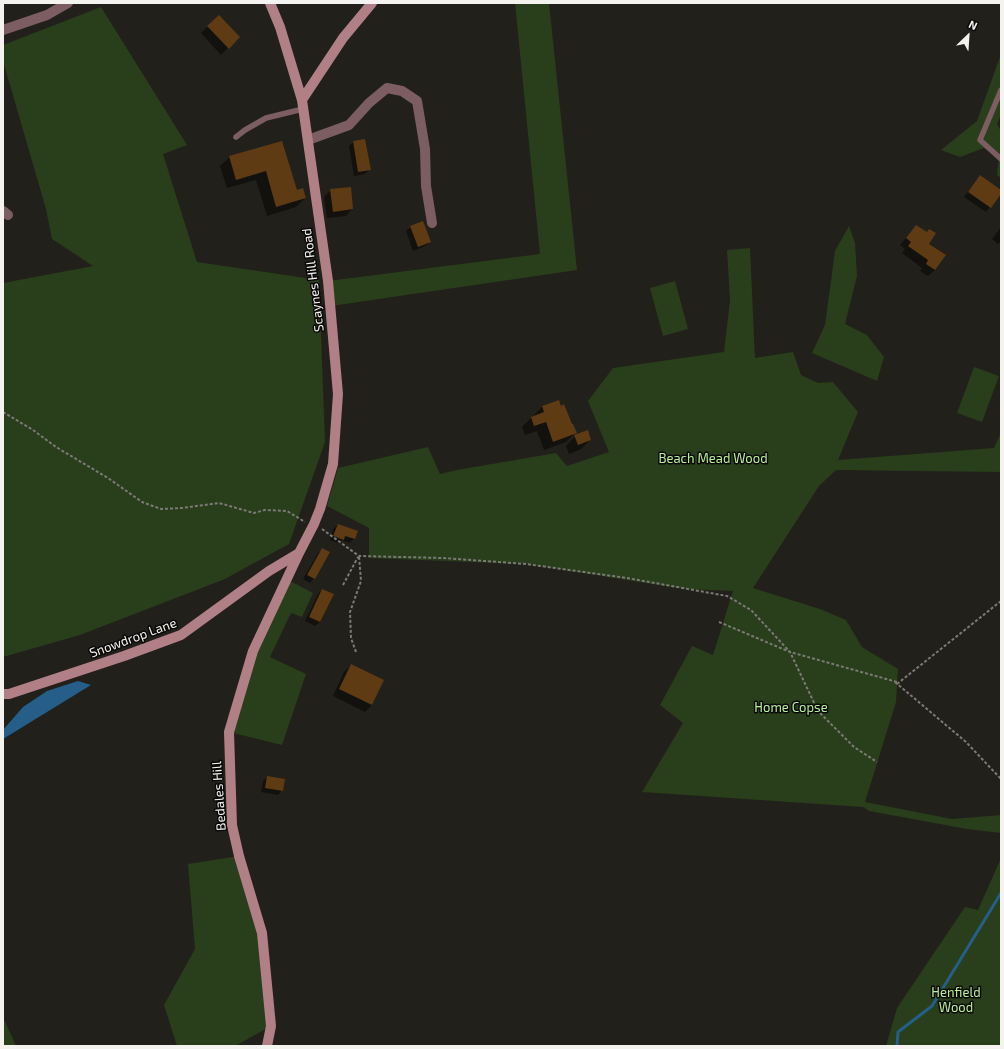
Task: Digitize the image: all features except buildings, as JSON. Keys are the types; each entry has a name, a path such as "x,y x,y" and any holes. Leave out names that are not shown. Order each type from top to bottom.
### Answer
{"main road":[{"name":"Scaynes Hill Road","path":"270,3 280,27 302,105 328,281 338,394 333,464 314,525 299,553"},
{"path":"302,105 343,38 372,3"},
{"name":"Snowdrop Lane","path":"3,694 8,694 181,636 269,571 299,553"},
{"name":"Bedales Hill","path":"267,1046 271,1026 262,933 239,856 232,824 229,732 253,651 299,553"}],"street":[{"path":"4,29 47,15 68,3"},
{"path":"308,140 349,125 387,88 402,91 412,97 417,101 424,149 426,186 432,223"}],"lane":[{"path":"1001,90 980,140 1001,159"},
{"path":"236,137 266,118 302,105"}],"path":[{"path":"3,412 33,430 56,447 108,478 142,502 161,509 219,503 254,513 265,510 287,512 314,525 359,556 369,555 526,564 627,578 727,596 751,610 790,652 818,711 854,747 877,762"},
{"path":"343,585 359,556"},
{"path":"356,652 351,638 350,612 361,581 359,556"},
{"path":"897,683 1001,601"},
{"path":"719,622 790,652 894,681 966,742 1001,779"}],"green space":[{"path":"515,3 549,3 577,270 331,306 328,281 540,254"},
{"path":"101,7 187,145 163,154 197,262 319,280 325,442 289,544 225,579 80,635 3,657 3,283 93,266 52,239 46,209 3,61 3,45"},
{"path":"1001,54 1001,114 997,124 1001,131 1001,178 997,175 999,156 984,148 960,157 941,150 977,121"},
{"path":"849,226 855,243 857,276 845,324 867,335 884,357 877,381 812,353 825,325 835,251"},
{"name":"Beach Mead Wood","path":"750,248 755,358 793,352 801,375 818,383 833,382 858,412 838,460 994,448 1001,432 1001,472 836,470 819,486 753,588 820,609 846,620 862,647 898,669 896,702 865,802 952,819 1001,815 1001,833 967,829 869,811 863,807 642,792 683,723 660,705 692,646 713,655 733,591 684,589 526,564 369,558 369,528 327,506 338,468 428,447 440,474 556,453 567,466 609,452 588,401 613,368 724,352 730,300 727,250"},
{"path":"675,281 688,329 663,336 650,288"},
{"path":"974,367 999,376 982,422 957,413"},
{"path":"286,579 313,593 302,617 291,613 270,657 306,674 282,745 229,732 253,651"},
{"path":"239,856 262,933 271,1026 235,1046 177,1046 164,1005 195,949 188,864"},
{"name":"Henfield Wood","path":"1001,858 1001,1046 886,1046 897,1008 965,907 978,910"},
{"path":"3,1017 16,1046 3,1046"}],"water":[{"path":"78,681 91,685 3,739 3,730 23,707 47,691"}],"waterway":[{"path":"897,1046 898,1032 932,1006 1001,893"}],"park label":[{"name":"Home Copse","path":"791,708"}]}
